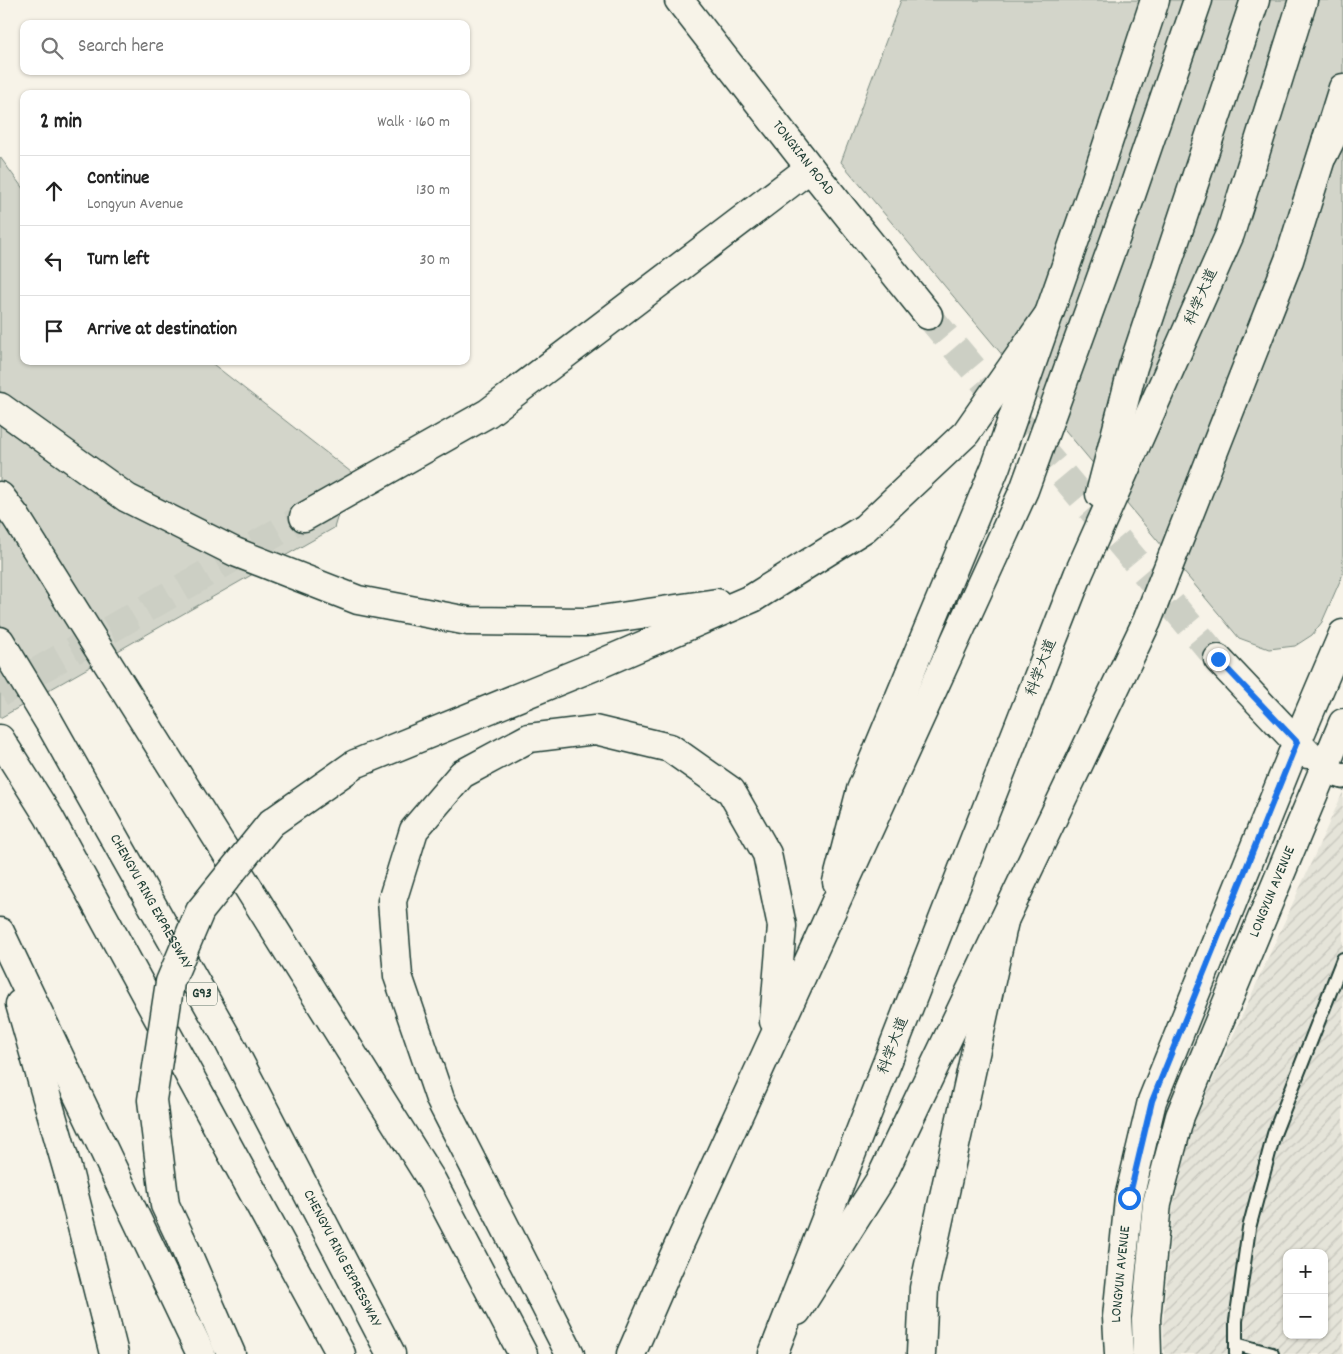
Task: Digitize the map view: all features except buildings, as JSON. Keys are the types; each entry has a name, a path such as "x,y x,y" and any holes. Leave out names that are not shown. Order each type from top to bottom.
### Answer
{"main road":[{"name":"TONGXIAN ROAD","path":"679,0 928,315"},
{"path":"826,923 861,790 996,466 1094,185 1155,0"},
{"path":"631,1354 668,1269 1024,490 1130,201 1198,0"},
{"path":"1078,575 1133,368 1255,0"},
{"name":"科学大道","path":"776,1346 1078,575 1230,234 1303,0"},
{"name":"科学大道","path":"776,1346 880,1180 1147,621 1289,260 1343,88"},
{"path":"1323,155 1343,115"},
{"path":"304,517 488,413 810,168"},
{"path":"231,1354 166,1205 152,1100 170,982 200,912 271,823 355,764 595,666 753,598 864,528 966,434 1049,314"},
{"path":"0,407 127,498 235,552 358,600 468,621 586,622 753,598"},
{"path":"0,496 16,517 432,1181 523,1354"},
{"name":"LONGYUN AVENUE","path":"1119,1354 1117,1317 1129,1198 1152,1101 1297,742 1343,634"},
{"name":"CHENGYU RING EXPRESSWAY","path":"0,641 54,731 227,1038 392,1354"},
{"path":"1218,659 1297,742 1333,773"},
{"name":"LONGYUN AVENUE","path":"1147,1354 1146,1319 1157,1203 1180,1116 1333,773 1343,723"},
{"path":"570,1354 440,1099 398,976 392,901 414,830 462,774 529,738 596,730 670,748 731,791 767,854 782,926 773,1040"},
{"path":"0,739 49,817 340,1354"},
{"path":"920,1354 924,1288 1004,920"},
{"path":"0,934 69,1175 114,1354"},
{"path":"0,934 201,1354"}],"lane":[{"path":"1272,1354 1236,1349 1236,1321 1248,1228 1274,1134 1343,959"}],"shaded area":[{"path":"901,0 1343,0 1343,574 1322,622 1312,635 1295,646 1269,649 1239,638 841,162"},
{"path":"0,157 20,184 20,365 214,365 351,472 334,528 0,718"},
{"path":"1343,792 1343,1354 1164,1354 1163,1322 1173,1207 1194,1122"}],"tunnel":[{"path":"928,315 1218,659"},
{"path":"0,693 304,517"}],"route":[{"path":"1129,1198 1152,1101 1297,742 1218,659"}]}
